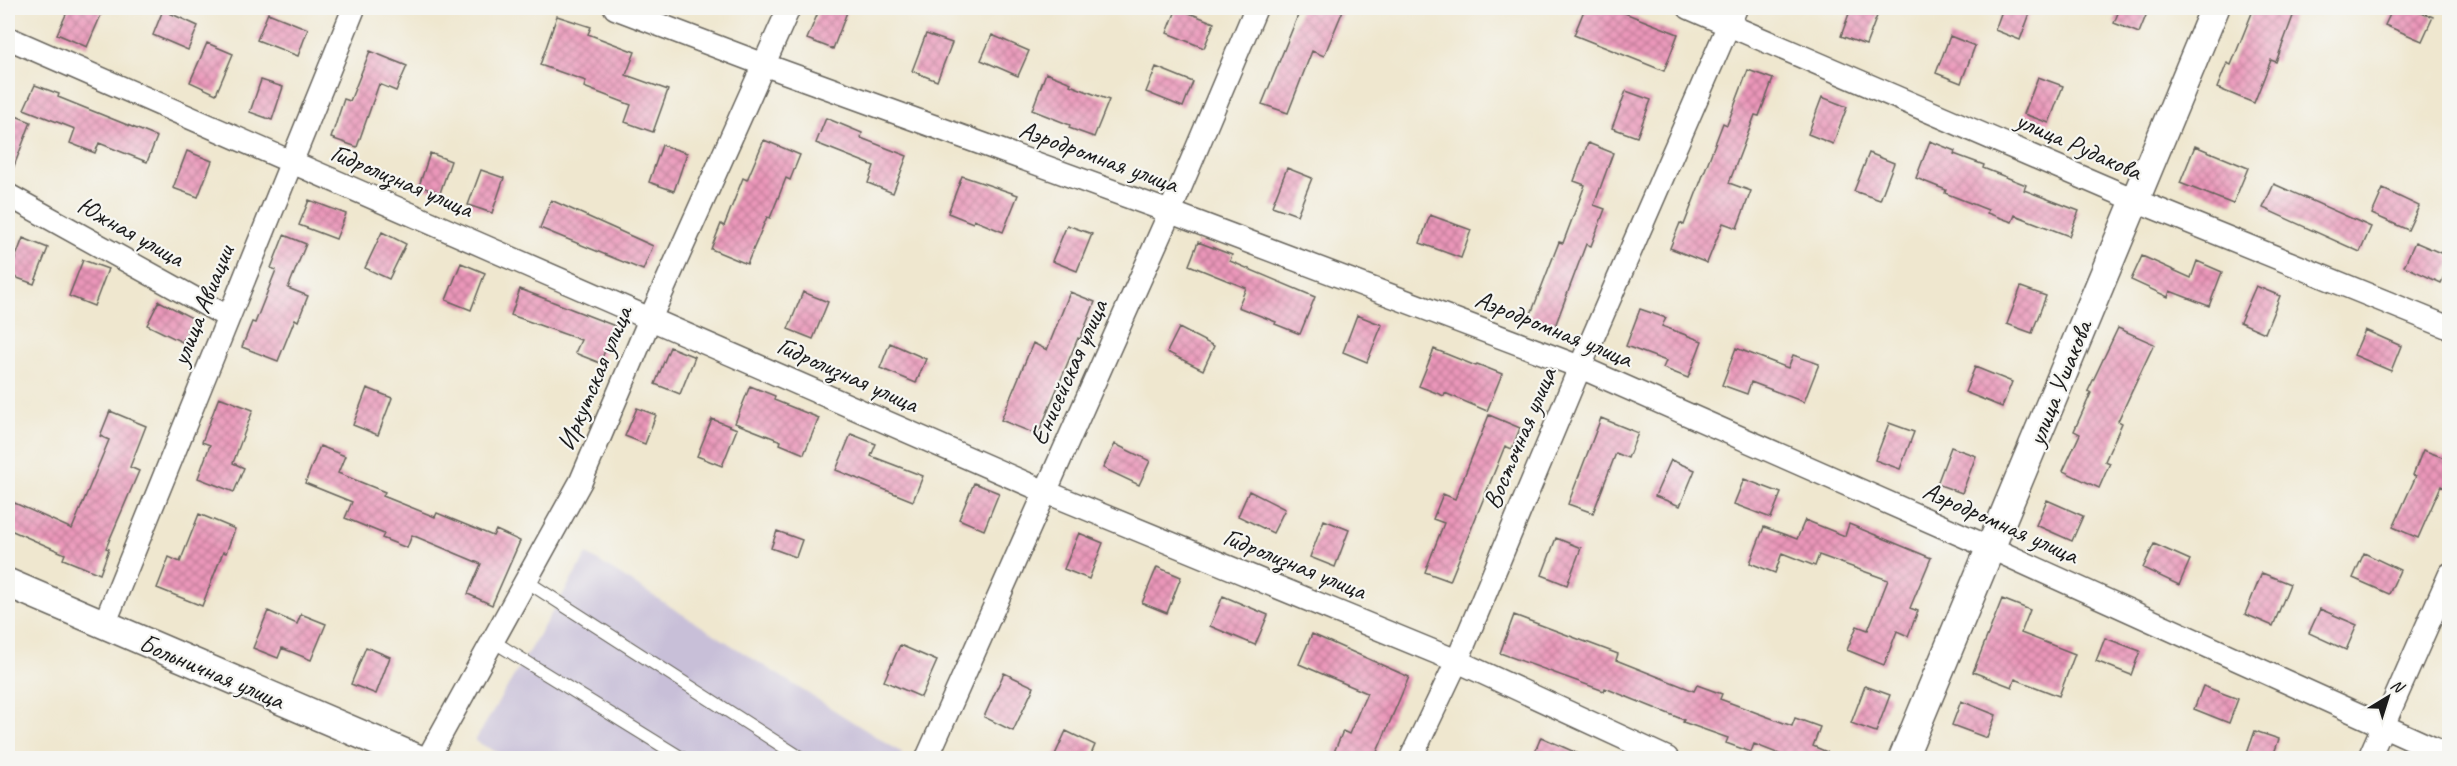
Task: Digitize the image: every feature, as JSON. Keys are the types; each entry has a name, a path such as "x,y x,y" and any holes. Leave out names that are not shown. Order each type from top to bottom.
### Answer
{"street":[{"name":"улица Авиации","path":"104,625 354,8"},
{"name":"Аэродромная улица","path":"615,8 1170,212 1580,367 1991,548 2450,756"},
{"name":"Иркутская улица","path":"428,759 491,640 581,481 650,319 789,8"},
{"name":"Енисейская улица","path":"927,759 1170,212 1256,8"},
{"name":"улица Рудакова","path":"1689,8 1733,15 2134,200 2450,328"},
{"name":"улица Ушакова","path":"1903,759 2214,8"},
{"name":"Восточная улица","path":"1411,759 1457,661 1580,367 1733,15"},
{"name":"Гидролизная улица","path":"8,38 1046,492 1457,661 1667,759"},
{"name":"Южная улица","path":"8,195 228,317"},
{"path":"2369,759 2450,574"},
{"name":"Больничная улица","path":"8,583 416,759"}],"lane":[{"path":"526,581 801,759"},
{"path":"491,640 682,759"}],"shaded area":[{"path":"587,554 902,753 900,758 508,758 475,741"}],"building":[{"path":"69,8 104,8 87,47 57,34"},
{"path":"820,8 835,8 847,12 833,49 807,39"},
{"path":"1177,8 1214,23 1204,48 1167,33"},
{"path":"1301,8 1344,8 1324,56 1312,51 1288,113 1262,104"},
{"path":"1585,8 1612,8 1678,34 1664,71 1574,35"},
{"path":"1851,8 1880,8 1866,45 1841,36"},
{"path":"2003,8 2032,8 2020,40 1995,30"},
{"path":"2120,8 2149,8 2139,33 2114,23"},
{"path":"2254,8 2296,8 2276,62 2271,60 2254,103 2217,88 2227,63 2231,65"},
{"path":"2393,8 2412,8 2433,17 2422,41 2385,25"},
{"path":"163,10 198,26 188,50 153,35"},
{"path":"268,13 308,29 298,56 257,40"},
{"path":"557,16 591,27 588,34 635,52 626,75 668,90 653,132 625,122 631,105 584,87 586,81 540,65"},
{"path":"926,34 952,43 937,81 912,71"},
{"path":"992,35 1029,51 1018,76 981,60"},
{"path":"1950,36 1975,46 1961,83 1936,73"},
{"path":"207,43 233,54 216,94 190,82"},
{"path":"370,51 407,66 396,91 379,84 357,147 331,138 344,99 350,101"},
{"path":"1156,67 1193,82 1183,107 1146,92"},
{"path":"1748,70 1773,79 1759,116 1755,115 1729,183 1751,191 1737,228 1723,223 1707,263 1670,248 1680,223 1684,225 1723,123 1727,125"},
{"path":"1046,73 1109,100 1094,137 1032,110"},
{"path":"2038,77 2063,86 2049,123 2024,114"},
{"path":"261,80 283,87 272,120 250,112"},
{"path":"35,85 59,94 58,97 157,137 147,162 99,143 95,153 70,143 75,129 24,109"},
{"path":"1626,91 1651,100 1637,137 1612,128"},
{"path":"1822,97 1847,107 1833,144 1808,134"},
{"path":"8,113 31,122 9,179 8,179"},
{"path":"826,118 862,133 861,138 907,156 893,193 868,183 874,166 816,143"},
{"path":"764,140 800,155 790,180 786,178 770,218 767,217 747,264 711,249 721,224 724,226 743,178 747,180"},
{"path":"1930,141 1955,151 1954,154 1984,165 1983,168 2026,185 2024,190 2079,211 2069,236 2015,215 2012,222 1987,213 1988,210 1945,193 1946,190 1916,178"},
{"path":"1588,143 1613,153 1594,205 1605,209 1591,246 1586,244 1554,329 1529,319 1559,242 1563,243 1585,185 1574,181"},
{"path":"662,145 687,153 674,191 649,182"},
{"path":"2195,146 2248,168 2233,204 2180,183"},
{"path":"187,151 212,161 198,197 173,188"},
{"path":"430,153 451,161 440,193 419,186"},
{"path":"1869,153 1894,163 1880,200 1854,191"},
{"path":"1287,168 1312,178 1297,215 1272,206"},
{"path":"481,170 504,178 492,213 468,205"},
{"path":"962,176 1018,195 1003,232 974,220 973,223 948,213"},
{"path":"2274,184 2371,227 2360,252 2263,208"},
{"path":"2383,189 2419,206 2408,230 2372,214"},
{"path":"309,200 346,214 336,239 299,225"},
{"path":"551,200 653,246 643,270 540,228"},
{"path":"1430,215 1471,230 1461,258 1420,243"},
{"path":"1067,225 1092,234 1077,271 1052,261"},
{"path":"382,232 406,244 389,279 365,268"},
{"path":"284,235 306,244 288,288 308,296 298,321 295,319 278,361 242,347 252,322 255,323 276,270 271,268"},
{"path":"23,238 48,248 34,284 9,275"},
{"path":"1198,242 1232,255 1230,261 1315,297 1300,334 1238,307 1246,288 1189,265"},
{"path":"2415,242 2450,257 2450,263 2441,283 2404,266"},
{"path":"2142,256 2191,278 2197,261 2222,272 2209,306 2170,291 2168,297 2131,280"},
{"path":"83,260 108,269 94,306 69,296"},
{"path":"461,263 485,273 471,310 446,300"},
{"path":"2256,286 2280,296 2265,333 2240,322"},
{"path":"2021,287 2046,296 2032,333 2007,324"},
{"path":"520,289 615,326 600,363 575,353 581,340 511,315"},
{"path":"803,292 828,302 813,339 788,329"},
{"path":"1070,292 1095,302 1038,435 1001,420 1033,343 1047,350"},
{"path":"159,301 194,319 182,342 147,325"},
{"path":"1640,309 1666,318 1662,326 1702,341 1688,378 1663,368 1666,361 1626,346"},
{"path":"1357,315 1382,325 1367,362 1343,352"},
{"path":"1179,328 1214,346 1203,370 1167,352"},
{"path":"2118,328 2154,344 2118,421 2122,423 2105,461 2110,463 2099,488 2063,471 2080,434 2074,431 2091,393 2088,391"},
{"path":"2365,330 2401,346 2391,371 2354,355"},
{"path":"890,343 926,359 916,383 880,368"},
{"path":"670,347 695,357 680,394 655,384"},
{"path":"1736,348 1788,368 1793,355 1819,364 1804,402 1751,382 1747,394 1722,385"},
{"path":"1434,349 1502,374 1487,411 1445,393 1444,396 1419,386"},
{"path":"1975,367 2012,382 2002,407 1965,392"},
{"path":"750,386 775,396 774,400 819,418 804,454 780,444 781,441 735,423"},
{"path":"367,388 392,398 378,435 353,425"},
{"path":"219,397 253,410 233,463 244,468 234,492 198,478 210,445 202,442"},
{"path":"637,408 656,415 645,444 625,436"},
{"path":"110,411 146,426 130,467 139,471 106,548 109,549 100,574 63,559 65,554 8,529 8,500 72,529 109,440 100,436"},
{"path":"1489,415 1520,428 1512,449 1505,446 1450,581 1425,572 1444,523 1433,519 1443,494 1455,499"},
{"path":"1601,418 1638,433 1628,458 1616,453 1593,513 1568,504"},
{"path":"712,419 737,429 722,466 697,456"},
{"path":"1889,423 1914,432 1900,469 1875,460"},
{"path":"851,434 876,444 871,456 923,476 913,501 836,470"},
{"path":"1115,444 1150,461 1139,485 1103,468"},
{"path":"320,446 345,456 338,473 385,492 383,496 435,517 437,513 493,536 496,530 520,541 492,605 468,594 481,564 412,535 407,548 382,538 384,534 345,518 352,502 305,483"},
{"path":"1951,447 1976,456 1962,493 1937,484"},
{"path":"2423,450 2450,460 2450,490 2441,486 2418,538 2393,527 2416,476 2413,475"},
{"path":"1671,460 1695,470 1680,506 1655,496"},
{"path":"1744,479 1781,493 1771,518 1734,504"},
{"path":"974,483 999,493 984,530 959,519"},
{"path":"1249,491 1285,509 1273,533 1238,516"},
{"path":"2047,500 2083,516 2072,541 2036,525"},
{"path":"199,514 235,529 226,553 223,552 202,606 157,588 169,557 180,562"},
{"path":"1324,520 1349,530 1335,567 1310,557"},
{"path":"1805,520 1845,536 1849,524 1931,558 1910,608 1918,611 1908,636 1897,631 1884,665 1847,650 1857,626 1868,630 1888,580 1819,555 1815,566 1782,553 1775,573 1750,563 1764,527 1797,539"},
{"path":"777,531 802,540 796,557 771,548"},
{"path":"1079,533 1103,543 1089,579 1064,569"},
{"path":"1556,538 1581,548 1567,585 1542,575"},
{"path":"2154,544 2190,560 2179,585 2143,568"},
{"path":"2364,553 2400,570 2389,594 2353,578"},
{"path":"1157,567 1181,577 1167,613 1142,603"},
{"path":"2262,573 2290,584 2273,626 2245,614"},
{"path":"1223,596 1268,615 1255,645 1210,626"},
{"path":"2002,599 2030,610 2021,633 2075,654 2059,696 2015,679 2012,687 1973,672"},
{"path":"2320,609 2357,625 2346,650 2309,633"},
{"path":"268,611 297,624 301,614 326,624 311,660 282,648 278,658 253,648"},
{"path":"1514,615 1618,654 1616,660 1694,691 1697,685 1722,694 1720,699 1792,726 1795,718 1820,727 1813,746 1843,759 1792,759 1754,744 1751,752 1726,743 1728,738 1683,722 1684,720 1605,688 1604,691 1500,653"},
{"path":"1312,634 1409,677 1374,759 1331,759 1343,731 1349,734 1367,693 1299,664"},
{"path":"2105,638 2140,651 2131,675 2096,661"},
{"path":"900,645 937,661 921,697 884,681"},
{"path":"366,647 390,657 376,694 351,684"},
{"path":"1004,673 1034,687 1013,731 984,717"},
{"path":"1865,686 1890,695 1876,732 1851,723"},
{"path":"2203,686 2238,699 2229,723 2194,709"},
{"path":"1961,701 1996,715 1987,738 1952,725"},
{"path":"1066,731 1095,745 1089,759 1053,759"},
{"path":"2255,731 2279,739 2272,759 2245,759"},
{"path":"1541,737 1590,759 1532,759"}]}
